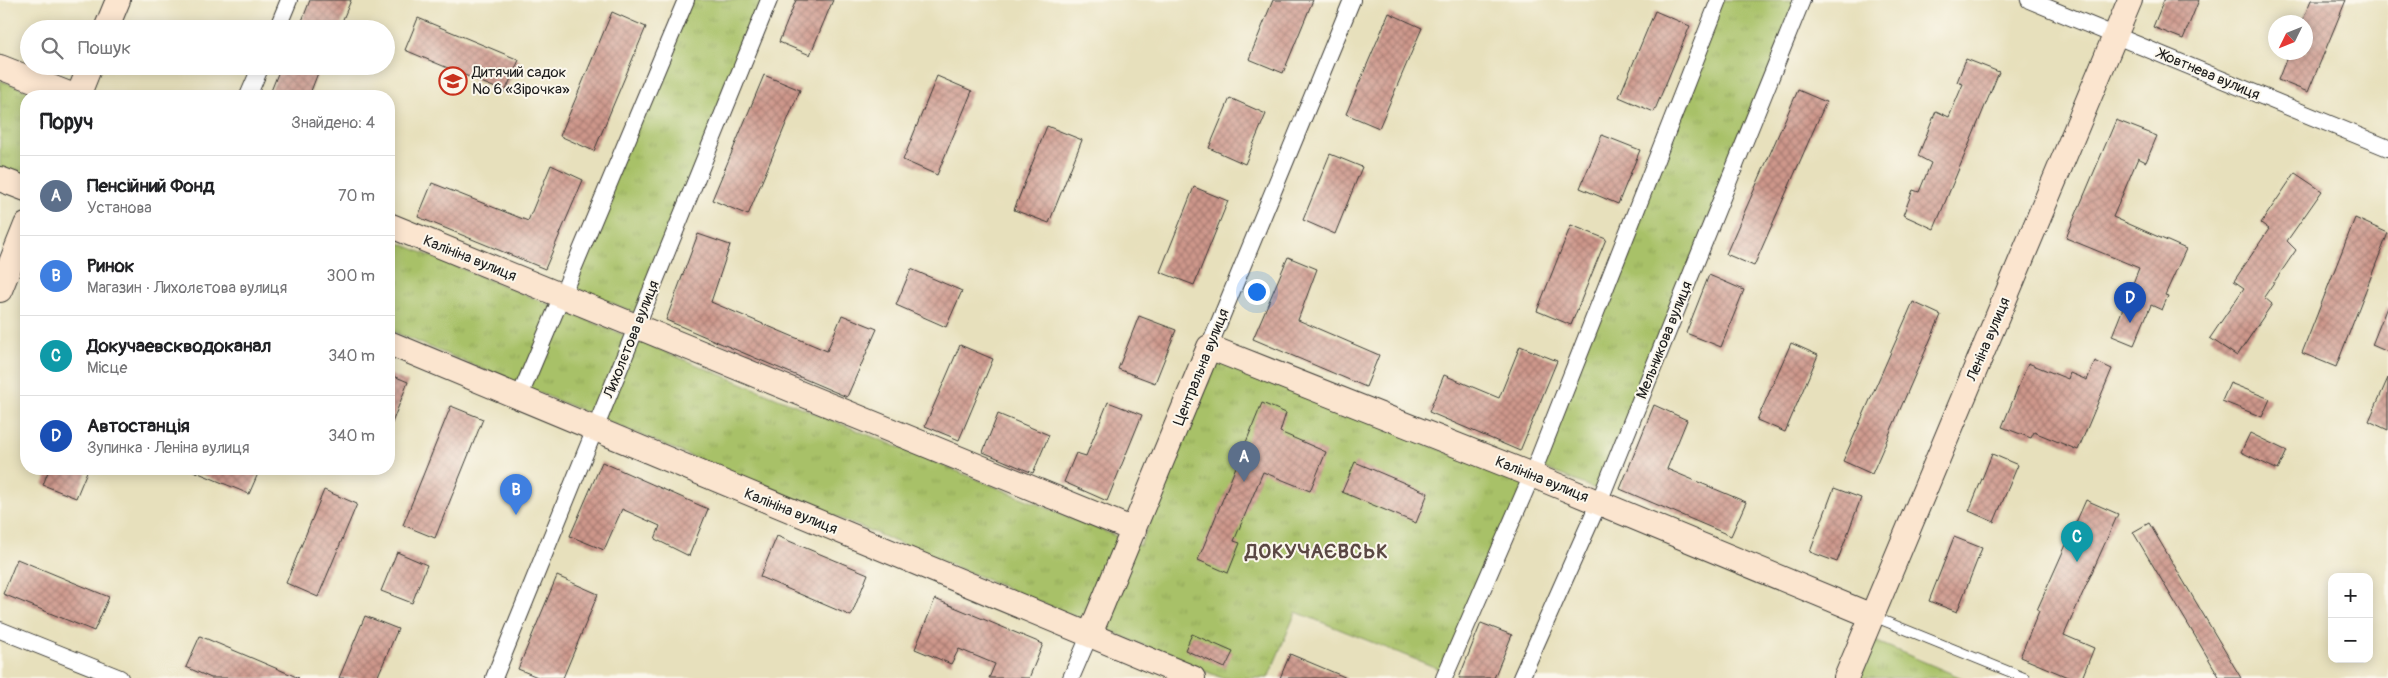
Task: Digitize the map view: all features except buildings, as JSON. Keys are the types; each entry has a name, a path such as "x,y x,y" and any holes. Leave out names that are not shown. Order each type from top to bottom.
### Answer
{"main road":[{"path":"110,20 118,0"},
{"name":"Леніна вулиця","path":"1846,678 2130,0"},
{"path":"0,67 20,75"},
{"path":"20,75 59,90"},
{"path":"80,90 86,75"},
{"path":"0,178 20,186"},
{"name":"Калініна вулиця","path":"395,227 1134,530"},
{"path":"0,290 20,240"},
{"name":"Калініна вулиця","path":"395,346 1193,678"},
{"name":"Калініна вулиця","path":"1209,347 1599,502 1872,616"},
{"name":"Центральна вулиця","path":"1090,634 1209,347"}],"street":[{"path":"281,20 289,0"},
{"path":"519,398 686,0"},
{"name":"Лихолєтова вулиця","path":"494,678 770,0"},
{"name":"Центральна вулиця","path":"1209,347 1352,0"},
{"path":"1444,678 1532,475 1719,0"},
{"name":"Мельникова вулиця","path":"1521,678 1599,502 1802,0"},
{"name":"Жовтнева вулиця","path":"2029,0 2388,148"},
{"path":"251,90 257,75"},
{"path":"0,630 120,678"},
{"name":"Центральна вулиця","path":"1072,678 1090,634"}],"lane":[{"path":"1872,616 2025,678"}],"green space":[{"path":"686,0 769,0 641,315 568,285"},
{"path":"1719,0 1802,0 1603,492 1536,465"},
{"path":"0,80 25,90 20,90 20,177 0,169"},
{"path":"395,241 1140,546 1217,360 1528,485 1447,672 1296,612 1268,678 1222,678 395,333"},
{"path":"1875,641 1962,678 1860,678"}],"place":[{"name":"Дитячий садок № 6 «Зірочка»","path":"453,81"},
{"name":"Автостанція","path":"2130,323"},
{"name":"Пенсійний Фонд","path":"1244,482"},
{"name":"Ринок","path":"516,515"},
{"name":"Докучаевскводоканал","path":"2077,562"}],"district":[{"name":"ДОКУЧАЄВСЬК","path":"1317,551"}]}
